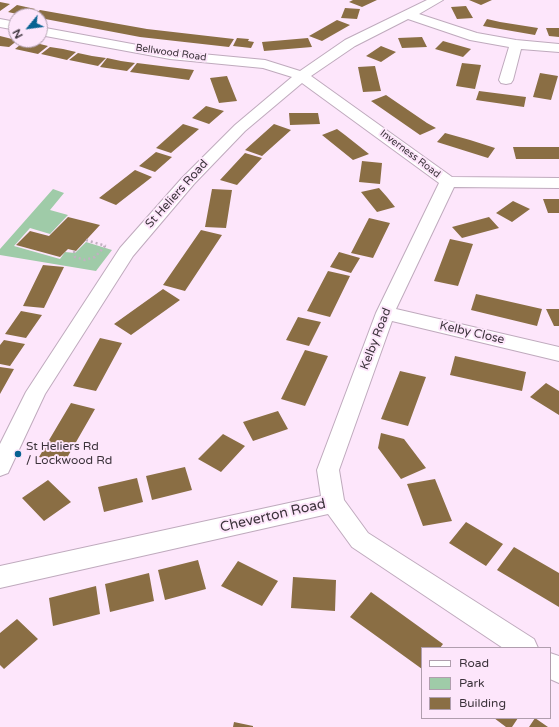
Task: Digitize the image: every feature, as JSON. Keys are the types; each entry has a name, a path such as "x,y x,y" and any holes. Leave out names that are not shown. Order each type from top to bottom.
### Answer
{"street":[{"name":"St Heliers Road","path":"0,467 36,392 126,252 188,181 240,128 302,76 350,43 437,0"},
{"path":"406,14 475,37 516,44 559,48"},
{"name":"Bellwood Road","path":"48,32 170,55 265,64 302,76"},
{"path":"506,80 516,44"},
{"name":"Inverness Road","path":"302,76 448,182 559,182"},
{"name":"Kelby Road","path":"333,503 328,470 385,313 448,182"},
{"name":"Kelby Close","path":"385,313 559,354"},
{"name":"Cheverton Road","path":"0,577 333,503 360,540 523,647"}],"path":[{"path":"86,240 126,252"},
{"path":"74,251 73,254 75,257 86,260 95,257 105,246"}],"green space":[{"path":"53,189 64,193 50,210 68,215 50,234 30,228 14,246 60,259 65,252 75,253 86,242 112,250 96,271 0,255 0,249"}],"building":[{"path":"353,0 377,0 362,7 349,2"},
{"path":"469,0 492,0 481,5"},
{"path":"0,2 10,4 0,11"},
{"path":"17,5 30,8 13,8"},
{"path":"466,6 473,18 457,19 451,7"},
{"path":"345,8 360,9 357,19 341,18"},
{"path":"48,11 147,29 234,39 229,47 140,37 48,20"},
{"path":"487,19 538,28 535,35 483,26"},
{"path":"337,20 350,25 322,41 309,36"},
{"path":"546,28 559,28 559,37 549,36"},
{"path":"0,36 8,38 8,47 0,46"},
{"path":"422,37 427,47 402,48 398,38"},
{"path":"237,38 249,39 248,41 254,42 251,48 233,46"},
{"path":"308,38 312,47 264,51 262,42"},
{"path":"443,41 471,49 463,57 435,49"},
{"path":"381,46 396,52 381,62 366,56"},
{"path":"50,47 76,52 67,60 41,54"},
{"path":"16,48 46,48 38,54 15,49"},
{"path":"78,53 106,58 98,66 69,60"},
{"path":"107,58 135,63 127,71 100,67"},
{"path":"137,63 194,70 189,80 130,72"},
{"path":"462,63 481,65 475,89 456,86"},
{"path":"375,66 381,91 363,92 358,67"},
{"path":"540,73 558,76 551,100 533,97"},
{"path":"227,76 237,101 219,103 210,78"},
{"path":"479,91 526,97 524,107 476,100"},
{"path":"386,95 436,128 420,135 371,101"},
{"path":"206,106 224,111 209,124 192,118"},
{"path":"289,113 318,113 320,124 290,125"},
{"path":"183,124 199,129 171,153 156,148"},
{"path":"274,124 291,130 262,156 245,150"},
{"path":"337,129 369,154 353,160 322,135"},
{"path":"445,133 495,148 488,158 437,142"},
{"path":"513,147 559,147 559,159 516,159"},
{"path":"156,152 172,157 155,172 139,166"},
{"path":"245,153 262,158 237,185 220,180"},
{"path":"362,161 382,163 380,184 359,182"},
{"path":"135,170 152,177 116,205 99,198"},
{"path":"379,188 395,207 377,212 361,192"},
{"path":"212,189 232,190 226,228 205,227"},
{"path":"543,199 559,199 559,213 548,213"},
{"path":"513,201 530,209 512,222 496,213"},
{"path":"68,217 100,225 76,251 68,249 60,257 16,245 30,231 49,236"},
{"path":"489,217 499,228 462,238 452,227"},
{"path":"369,218 390,223 373,258 351,253"},
{"path":"201,230 222,235 185,291 163,285"},
{"path":"450,239 473,244 458,286 434,281"},
{"path":"339,252 360,258 351,273 330,267"},
{"path":"43,265 64,267 44,308 23,306"},
{"path":"328,271 350,276 330,317 307,311"},
{"path":"163,289 180,300 131,335 114,324"},
{"path":"476,294 542,309 537,326 471,310"},
{"path":"546,309 559,309 559,326 554,326"},
{"path":"21,311 42,315 26,338 5,334"},
{"path":"298,317 321,322 309,346 286,340"},
{"path":"100,338 122,343 96,391 73,386"},
{"path":"4,340 25,344 10,366 0,364 0,345"},
{"path":"305,350 328,356 305,406 281,399"},
{"path":"455,356 526,372 522,391 450,375"},
{"path":"0,367 14,369 0,394"},
{"path":"400,371 426,377 408,426 381,419"},
{"path":"546,383 559,391 559,415 530,397"},
{"path":"71,403 95,409 64,463 39,457"},
{"path":"278,411 288,429 253,441 243,422"},
{"path":"381,433 404,439 426,468 401,479 378,448"},
{"path":"223,434 245,446 221,472 198,459"},
{"path":"185,467 192,490 152,500 146,476"},
{"path":"137,478 143,502 104,512 98,487"},
{"path":"435,479 452,521 423,526 407,484"},
{"path":"48,480 71,502 44,521 22,498"},
{"path":"466,522 503,544 486,566 449,543"},
{"path":"514,547 559,573 559,607 497,570"},
{"path":"198,560 206,589 165,600 158,570"},
{"path":"238,561 278,581 262,606 221,586"},
{"path":"149,573 154,601 110,612 105,584"},
{"path":"293,577 336,580 335,611 291,608"},
{"path":"96,586 100,614 53,626 49,598"},
{"path":"371,592 443,644 441,647 421,647 421,668 350,617"},
{"path":"17,619 38,639 4,669 0,665 0,633"},
{"path":"495,719 517,719 512,727 506,727"},
{"path":"534,719 536,719 548,727 529,727"},
{"path":"234,722 253,726 253,727 233,727"}],"place":[{"name":"St Heliers Rd / Lockwood Rd","path":"18,454"}]}
